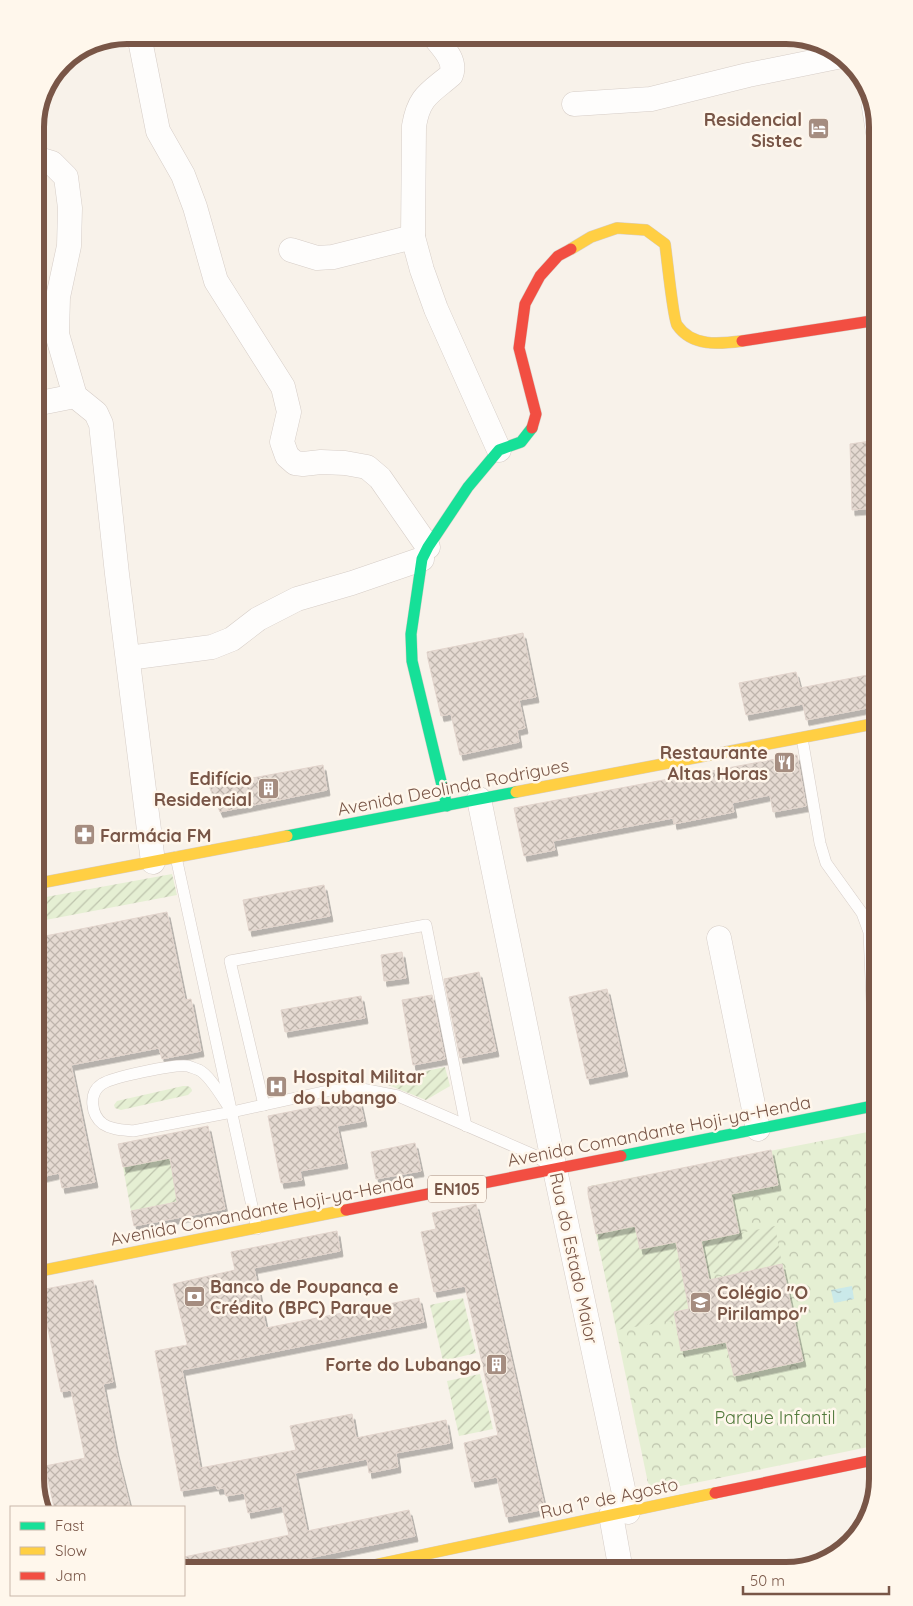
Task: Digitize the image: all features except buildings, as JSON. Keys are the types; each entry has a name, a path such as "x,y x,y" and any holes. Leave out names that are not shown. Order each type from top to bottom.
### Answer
{"street":[{"path":"142,44 158,132 183,175 195,207 216,281 283,387 290,412 282,442 287,456 295,463 321,462 367,467 380,478 425,553"},
{"path":"440,44 452,59 453,70 451,75 422,100 417,110 414,126 413,236 422,270 436,309 499,450"},
{"path":"574,104 651,99 748,75 833,58"},
{"path":"44,161 52,163 66,177 70,208 69,246 58,297 57,334 75,396 96,413 101,424 117,574 153,862"},
{"path":"447,806 412,661 412,634 425,553 468,487 499,450 521,442 532,430 536,414 519,348 525,304 540,276 558,256 591,237 617,228 646,230 665,244 676,324 687,335 704,343 732,342 869,321"},
{"path":"291,250 317,258 333,257 413,236"},
{"path":"44,402 75,396"},
{"path":"128,658 212,647 232,639 258,619 297,599 352,583 425,553"},
{"name":"Avenida Deolinda Rodrigues","path":"44,882 869,726"},
{"name":"Rua do Estado Maior","path":"479,800 555,1170 620,1513 621,1562"},
{"path":"719,938 758,1129"},
{"name":"Avenida Comandante Hoji-ya-Henda","path":"44,1270 869,1107"},
{"name":"Rua 1º de Agosto","path":"389,1562 869,1461"}],"lane":[{"path":"802,738 820,843 826,863 862,913 869,932"},
{"path":"176,857 258,1229"},
{"path":"264,1105 230,961 426,926 466,1126"},
{"path":"232,1112 212,1083 201,1071 189,1066 125,1076 103,1083 95,1090 92,1102 95,1114 103,1123 116,1130 133,1131 232,1112 332,1090 362,1089 398,1096 534,1155 555,1170"}],"green space":[{"path":"172,874 177,895 44,920 44,897"},
{"path":"445,1067 450,1086 426,1100 378,1081"},
{"path":"183,1086 191,1088 192,1091 188,1095 121,1110 115,1108 114,1105 117,1101"},
{"name":"Parque Infantil","path":"869,1132 869,1447 661,1490 656,1490 648,1483 588,1194 590,1186"},
{"path":"213,1149 218,1171 202,1174 206,1196 131,1211 123,1167"},
{"path":"632,1213 640,1249 676,1242 689,1309 674,1312 675,1320 617,1330 596,1234 626,1227"},
{"path":"775,1226 782,1264 727,1277 707,1271 701,1241"},
{"path":"463,1298 476,1353 443,1361 430,1305"},
{"path":"480,1374 493,1429 459,1436 447,1381"}],"water":[{"path":"852,1286 854,1299 834,1303 831,1290"}],"traffic: fast":[{"path":"447,806 412,661 411,634 422,559 468,487 499,450 521,442 532,428"},
{"path":"287,836 516,792"},
{"path":"621,1156 869,1107"}],"traffic: slow":[{"path":"571,249 591,237 617,228 646,230 665,244 675,320 683,332 698,341 715,343 742,341"},
{"path":"516,792 869,725"},
{"path":"44,882 287,836"},
{"path":"44,1270 346,1210"},
{"path":"389,1562 715,1493"}],"traffic: jam":[{"path":"532,428 536,414 519,348 525,304 540,276 558,256 571,249"},
{"path":"742,341 869,321"},
{"path":"346,1210 621,1156"},
{"path":"715,1493 869,1461"}],"place":[{"name":"Residencial Sistec","path":"818,129"},
{"name":"Restaurante Altas Horas","path":"784,762"},
{"name":"Edifício Residencial","path":"268,788"},
{"name":"Farmácia FM","path":"84,835"},
{"name":"Hospital Militar do Lubango","path":"277,1086"},
{"name":"Banco de Poupança e Crédito (BPC) Parque","path":"194,1296"},
{"name":"Colégio \"O Pirilampo\"","path":"701,1302"},
{"name":"Forte do Lubango","path":"497,1364"}]}
